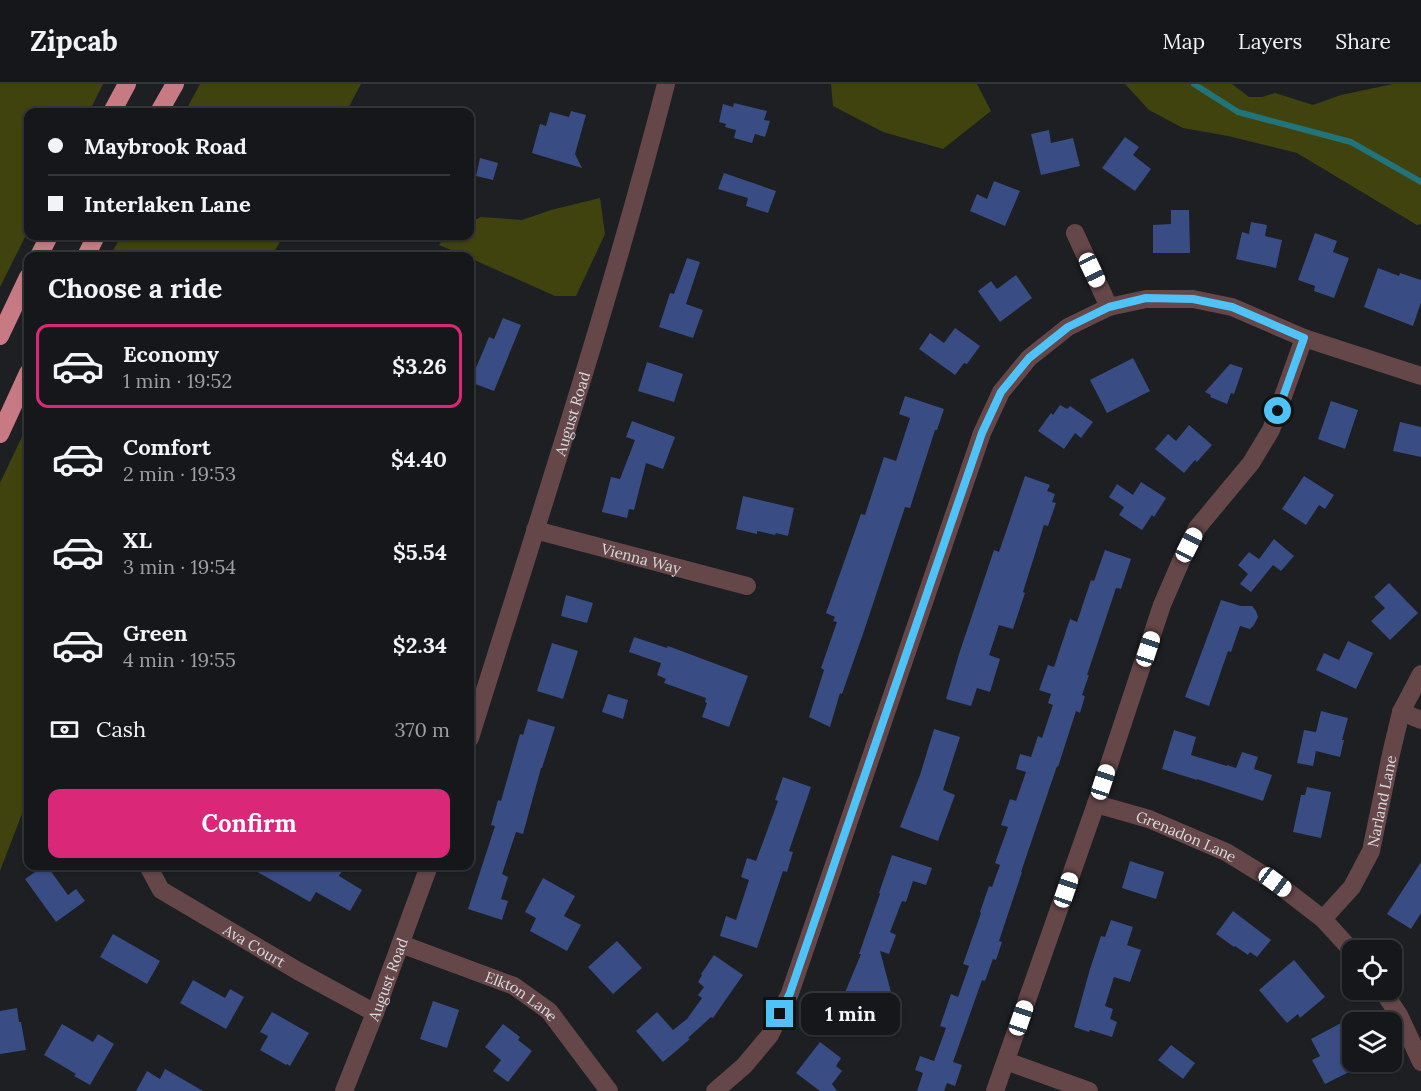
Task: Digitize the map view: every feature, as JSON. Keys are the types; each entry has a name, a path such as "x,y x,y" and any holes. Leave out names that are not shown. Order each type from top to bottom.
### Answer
{"highway":[{"path":"114,108 127,84"},
{"path":"161,108 175,84"},
{"path":"0,336 24,285"},
{"path":"0,434 24,382"}],"street":[{"name":"August Road","path":"474,725 638,193 666,84"},
{"path":"1075,233 1109,307"},
{"path":"715,1091 744,1066 770,1035 790,993 982,433 1001,392 1029,358 1068,327 1109,307 1146,298 1193,299 1232,307 1304,338 1421,376"},
{"path":"995,1091 1096,804 1162,605 1197,528 1251,464 1271,430 1304,338"},
{"name":"Vienna Way","path":"535,530 747,586"},
{"name":"Narland Lane","path":"1323,919 1352,887 1371,851 1390,754 1401,712 1421,674"},
{"path":"1401,712 1421,720"},
{"name":"Grenadon Lane","path":"1096,804 1149,819 1226,852 1275,882 1323,919 1342,940"},
{"name":"Ava Court","path":"150,870 161,890 298,972 375,1013"},
{"name":"August Road","path":"344,1091 428,870"},
{"name":"Elkton Lane","path":"401,944 514,987 549,1011 609,1091"},
{"path":"1389,1000 1399,1015 1421,1062"},
{"path":"1006,1060 1089,1091"}],"shaded area":[{"path":"0,84 103,84 91,108 24,108 24,239 0,287"},
{"path":"200,84 361,84 348,108 187,108"},
{"path":"831,84 977,84 991,111 943,149 883,132 833,106"},
{"path":"1125,84 1232,84 1249,97 1262,97 1275,93 1313,105 1341,95 1393,84 1421,84 1421,224 1417,225 1297,153 1228,136 1183,128 1149,110"},
{"path":"600,198 605,234 576,296 555,296 474,260 474,252 456,252 439,245 442,240 474,240 474,220 481,217 522,220"},
{"path":"119,240 281,240 274,252 112,252"},
{"path":"24,432 24,808 0,871 0,483"}],"building":[{"path":"734,103 767,111 764,120 770,121 765,137 755,134 752,143 734,138 736,130 725,127 726,124 719,122 723,104 733,107"},
{"path":"571,111 586,115 575,154 582,168 532,153 540,124 546,126 550,112 569,117"},
{"path":"1049,130 1051,143 1073,138 1080,166 1041,175 1031,134"},
{"path":"1125,137 1139,147 1133,155 1151,169 1135,191 1102,168"},
{"path":"480,158 498,163 493,180 476,176"},
{"path":"724,173 776,191 768,213 746,206 748,198 718,189"},
{"path":"994,181 1020,191 1005,226 970,211 977,194 987,199"},
{"path":"1171,210 1189,210 1190,253 1153,253 1153,225 1171,224"},
{"path":"1251,222 1267,225 1265,236 1282,240 1276,268 1236,259 1242,232 1249,234"},
{"path":"1315,233 1337,241 1333,252 1349,258 1334,298 1314,291 1315,286 1298,280"},
{"path":"687,258 700,262 686,304 703,310 693,338 659,327 670,293 674,294"},
{"path":"1378,268 1399,276 1400,273 1421,280 1421,302 1413,326 1364,307"},
{"path":"1016,275 1032,298 1000,322 978,291 991,281 997,289"},
{"path":"503,318 521,325 494,391 474,384 474,373 489,337 494,339"},
{"path":"955,328 980,346 967,364 964,363 955,375 919,349 930,333 944,343"},
{"path":"1133,358 1150,391 1107,413 1090,380"},
{"path":"647,362 683,374 674,402 638,391"},
{"path":"1230,364 1243,368 1234,394 1231,393 1227,404 1210,397 1211,395 1205,392"},
{"path":"905,396 944,409 910,508 905,507 830,727 809,717 824,670 821,668 837,622 833,621 835,617 826,613 861,514 865,515 884,457 896,461 910,418 899,414"},
{"path":"1331,401 1358,410 1345,449 1318,439"},
{"path":"1060,405 1067,409 1070,406 1093,422 1081,438 1075,433 1064,449 1038,431"},
{"path":"632,421 675,437 663,469 646,463 634,510 629,509 627,518 602,512 611,477 620,479 635,440 626,437"},
{"path":"1400,422 1421,427 1421,457 1393,451"},
{"path":"1189,425 1212,445 1184,473 1155,449 1168,434 1176,441"},
{"path":"1025,476 1050,485 1047,491 1055,494 1052,502 1056,503 1048,526 1044,525 1013,629 999,625 989,655 1000,659 990,692 977,688 971,706 946,699 994,550 999,552"},
{"path":"1304,476 1334,495 1325,509 1319,505 1306,525 1282,509"},
{"path":"1141,482 1166,498 1142,530 1119,515 1124,507 1109,497 1117,484 1133,495"},
{"path":"743,496 794,508 788,536 757,531 757,534 736,529"},
{"path":"1274,539 1294,556 1281,571 1273,565 1251,592 1240,584 1248,574 1238,565 1249,552 1259,559"},
{"path":"1105,550 1131,559 1121,589 1116,588 1087,675 1089,675 1082,695 1085,696 1080,713 1076,711 1057,766 999,941 1002,942 996,960 993,959 985,981 982,980 953,1062 962,1065 955,1086 947,1083 944,1091 917,1091 923,1073 915,1070 920,1056 934,1061 946,1028 940,1026 951,994 958,997 969,966 963,964 989,886 992,887 1000,865 995,863 1008,827 1001,825 1010,799 1016,801 1026,772 1016,769 1020,754 1031,757 1038,736 1042,738 1053,705 1048,703 1051,694 1039,690 1048,665 1054,667 1070,619 1077,622 1091,580 1094,581"},
{"path":"1389,583 1418,613 1390,640 1371,621 1385,608 1374,597"},
{"path":"566,595 593,603 587,623 561,616"},
{"path":"1221,600 1241,606 1252,606 1258,617 1250,629 1240,626 1231,652 1228,651 1209,706 1185,697"},
{"path":"634,637 667,648 668,646 748,676 729,727 702,717 707,703 706,698 664,683 666,679 657,675 661,663 629,652"},
{"path":"1348,641 1373,653 1356,689 1316,670 1324,653 1339,660"},
{"path":"552,643 578,651 563,699 537,691"},
{"path":"608,694 628,700 623,719 602,712"},
{"path":"1321,711 1348,718 1340,757 1316,751 1313,766 1297,763 1304,730 1316,732"},
{"path":"528,719 555,727 523,834 516,832 502,874 508,877 501,899 508,901 502,920 468,909 495,826 491,825 498,800 501,801 520,734 523,735"},
{"path":"934,729 960,737 943,790 955,795 938,841 900,827 920,775"},
{"path":"1174,730 1196,737 1191,755 1236,768 1242,752 1258,757 1254,769 1272,775 1263,801 1162,769"},
{"path":"783,777 811,787 789,851 793,852 787,872 783,871 757,948 720,936 726,916 736,920 749,880 741,877 747,858 756,861 778,801 775,800"},
{"path":"1307,787 1331,792 1321,838 1293,832 1301,795 1305,795"},
{"path":"892,855 932,868 926,885 913,881 906,902 902,901 890,932 896,935 889,954 880,951 891,992 889,999 881,1002 868,1033 834,1019 861,954 859,954"},
{"path":"1130,861 1164,872 1156,899 1122,888"},
{"path":"1421,862 1421,913 1411,929 1387,914"},
{"path":"38,870 50,870 68,895 76,889 85,901 56,922 25,879"},
{"path":"254,870 343,870 339,876 362,890 350,911 316,892 310,902"},
{"path":"543,878 575,896 564,916 581,925 567,951 530,931 536,918 525,912"},
{"path":"1233,911 1271,940 1257,957 1250,952 1248,955 1216,934"},
{"path":"1111,920 1133,927 1127,945 1141,950 1130,982 1114,977 1105,1006 1113,1009 1110,1019 1117,1022 1112,1037 1074,1027 1101,936 1105,937"},
{"path":"113,934 160,961 147,984 100,957"},
{"path":"617,941 642,968 613,994 588,967"},
{"path":"714,955 743,975 713,1018 711,1017 663,1062 636,1031 657,1012 673,1030 687,1019 702,998 698,995 704,987 698,982"},
{"path":"1294,960 1325,997 1300,1018 1298,1014 1287,1023 1259,990"},
{"path":"193,980 225,998 230,989 244,997 226,1029 180,1003"},
{"path":"433,1001 459,1010 447,1048 420,1039"},
{"path":"17,1008 26,1050 0,1054 0,1011"},
{"path":"272,1012 309,1033 290,1066 260,1050 268,1036 260,1032"},
{"path":"1342,1023 1342,1072 1349,1072 1325,1084 1312,1060 1320,1056 1311,1039"},
{"path":"62,1024 93,1042 98,1034 114,1044 90,1085 44,1055"},
{"path":"503,1024 520,1037 518,1040 532,1051 508,1082 493,1071 501,1060 485,1047"},
{"path":"820,1042 841,1058 836,1066 842,1071 832,1084 837,1091 820,1091 796,1073"},
{"path":"1171,1045 1195,1063 1183,1079 1158,1060"},
{"path":"165,1069 203,1091 136,1091 147,1071 160,1079"}],"waterway":[{"path":"1194,84 1238,112 1351,142 1421,182"}],"route":[{"path":"780,1014 790,993 982,433 1001,392 1029,358 1068,327 1109,307 1146,298 1193,299 1232,307 1304,338 1278,411"}]}
